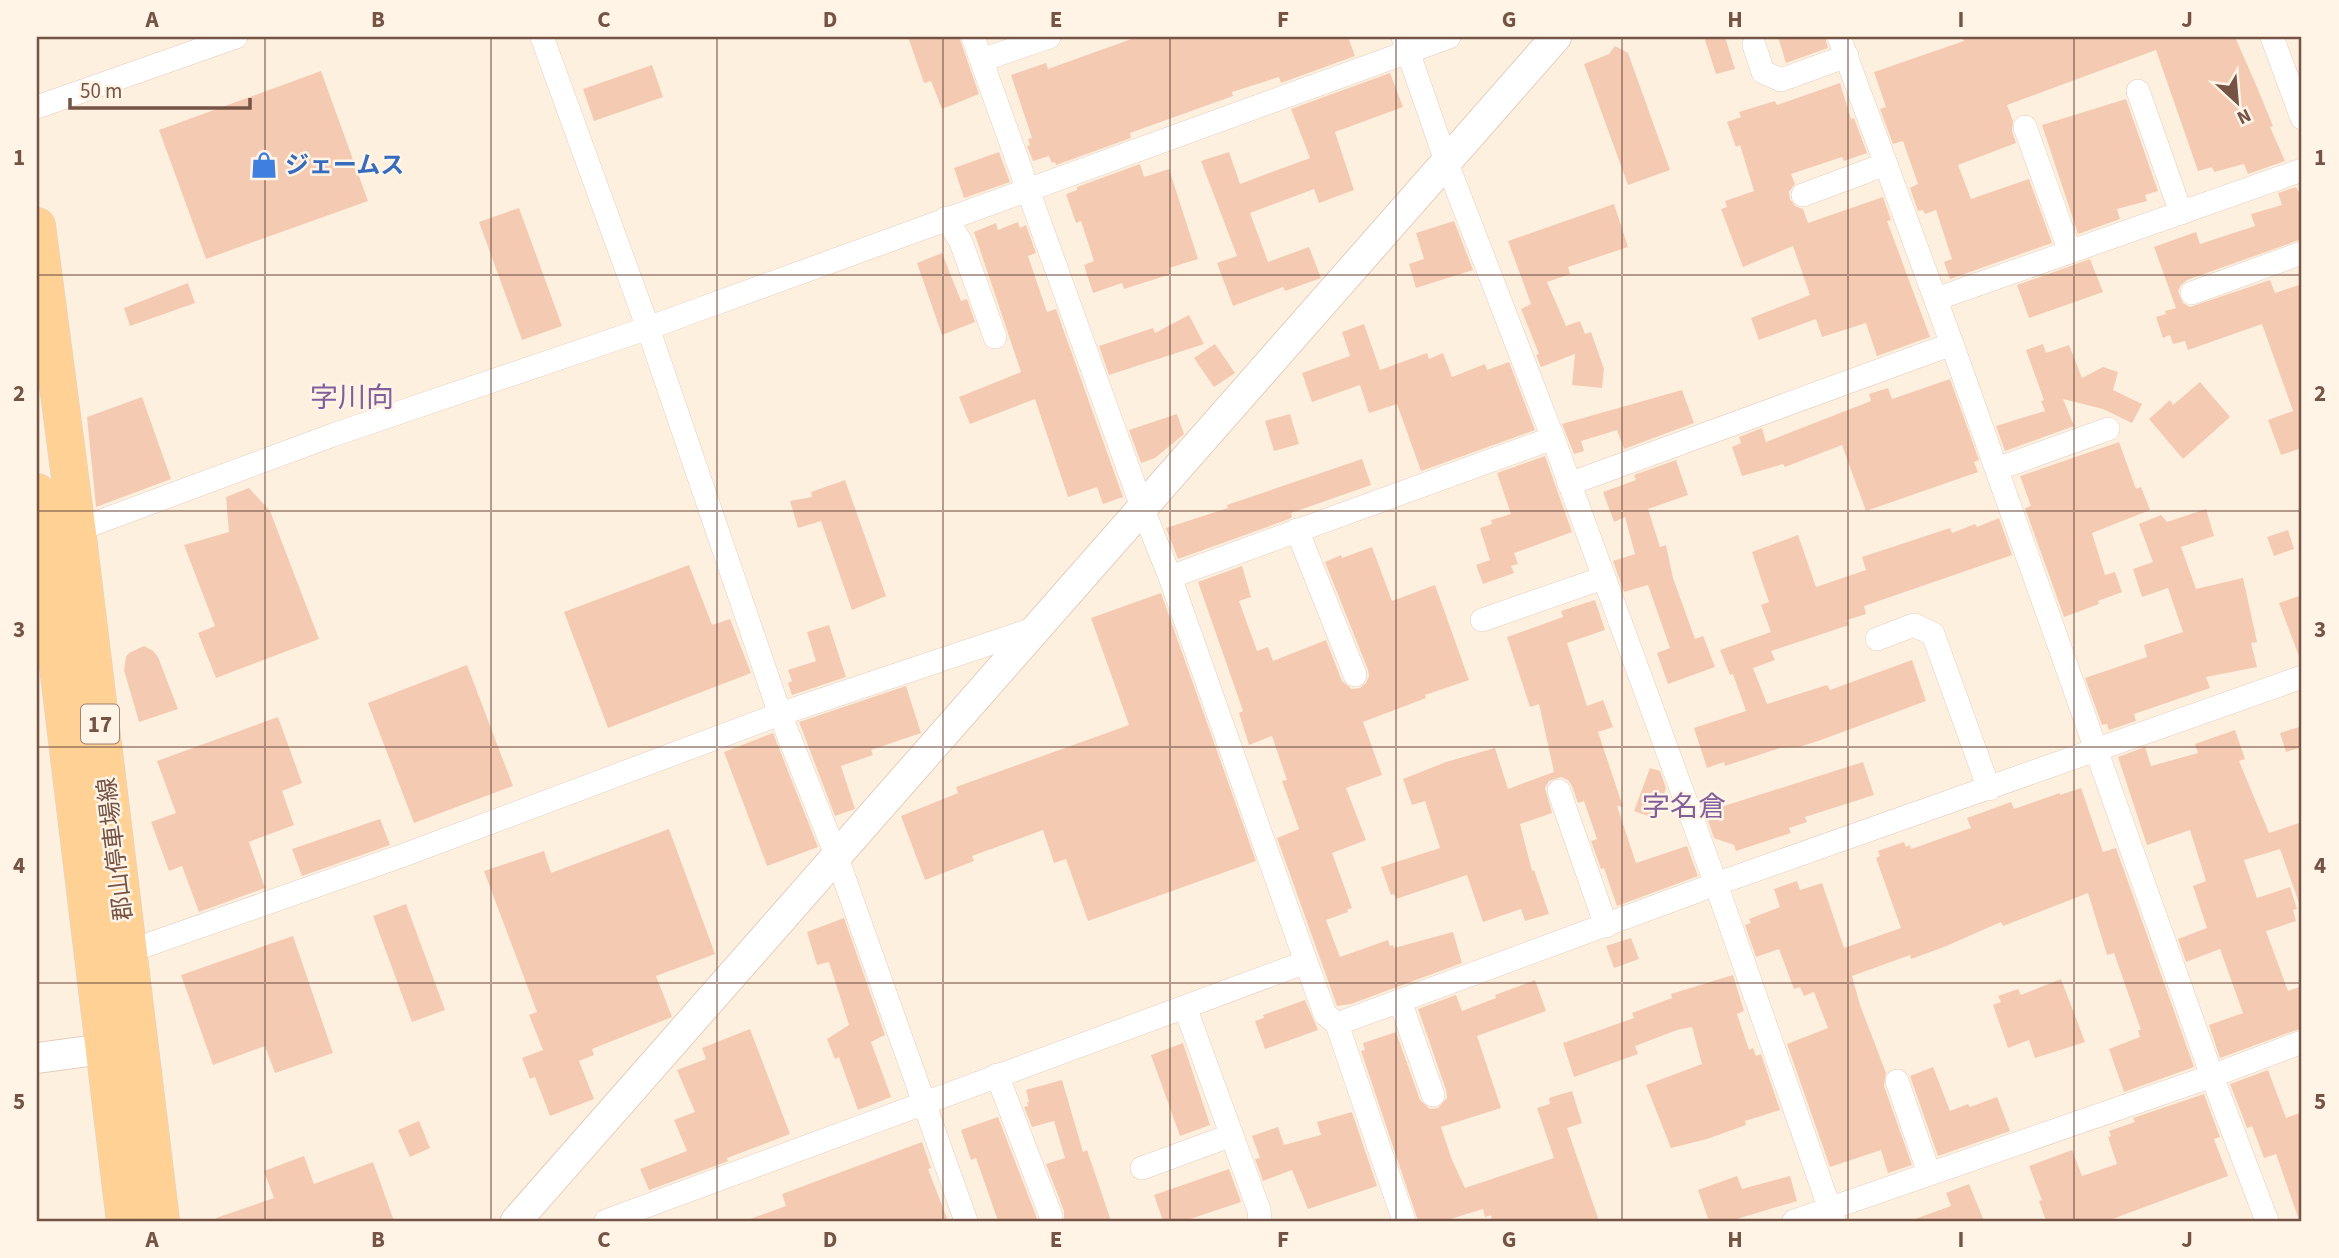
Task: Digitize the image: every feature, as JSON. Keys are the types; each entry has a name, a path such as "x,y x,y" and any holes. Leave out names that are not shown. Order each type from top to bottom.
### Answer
{"main road":[{"name":"郡山停車場線","path":"37,226 161,1221"},
{"name":"郡山停車場線","path":"37,492 125,1221"}],"street":[{"path":"37,107 236,37"},
{"path":"542,37 648,328 780,715 836,855 966,1221"},
{"path":"973,37 1142,507 1170,577 1325,1014 1337,1024 1404,1221"},
{"path":"982,60 1049,37"},
{"path":"77,530 333,435 648,328 1028,189 1405,44 1449,37"},
{"path":"516,1221 1556,37"},
{"path":"2272,37 2302,118"},
{"path":"1754,45 1763,72 1781,80 1846,43 1886,164 2212,1076 2267,1221"},
{"path":"1405,44 1446,161 1553,438 1716,884 1831,1215"},
{"path":"2138,91 2181,213"},
{"path":"2025,127 2070,252"},
{"path":"1803,195 1886,164"},
{"path":"1936,299 2302,170"},
{"path":"946,218 961,242 995,337"},
{"path":"2192,293 2302,253"},
{"path":"1569,484 1952,344"},
{"path":"1997,469 2108,429"},
{"path":"1170,577 1553,438"},
{"path":"1297,530 1355,675"},
{"path":"1482,620 1604,578"},
{"path":"1877,639 1914,625 1933,634 1989,789"},
{"path":"127,952 404,855 780,715 1036,628"},
{"path":"1337,1024 1716,884 2302,677"},
{"path":"1559,790 1606,926"},
{"path":"606,1221 1306,962"},
{"path":"1400,1001 1433,1095"},
{"path":"1185,1007 1259,1210 1260,1221"},
{"path":"1794,1221 1831,1215 1929,1173 2212,1076 2302,1042"},
{"path":"37,1058 104,1049"},
{"path":"997,1075 1051,1216"},
{"path":"1897,1081 1929,1173"},
{"path":"1142,1168 1232,1135"}],"building":[{"path":"908,37 959,37 979,94 942,109 931,81 924,83"},
{"path":"1137,37 1348,37 1355,56 1281,83 1279,77 1232,92 1233,96 1130,133 1131,138 1056,165 1049,156 1033,161 1027,146 1030,145 1028,139 1032,138 1011,75 1046,63 1048,69"},
{"path":"1704,37 1725,37 1735,69 1716,74"},
{"path":"1778,37 1825,37 1828,48 1786,63"},
{"path":"1962,37 2235,37 2285,161 2248,174 2244,164 2214,172 2212,167 2198,171 2156,50 2007,105 2013,121 2012,131 2016,143 1958,165 1971,199 2029,179 2052,243 1950,279 1944,262 1952,259 1936,210 1925,214 1923,210 1918,211 1910,188 1918,184 1903,141 1893,144 1880,109 1886,107 1874,72 1964,41"},
{"path":"1615,46 1628,53 1670,170 1628,185 1584,64 1609,54"},
{"path":"652,65 663,97 594,121 583,89"},
{"name":"ジェームス","path":"321,71 368,201 206,259 159,130"},
{"path":"1390,73 1403,107 1335,132 1354,190 1319,203 1314,189 1250,213 1268,262 1309,247 1321,278 1285,291 1283,287 1233,306 1217,263 1237,256 1201,161 1229,152 1240,184 1310,158 1291,109"},
{"path":"1840,83 1851,119 1854,118 1867,153 1844,161 1842,157 1791,174 1795,184 1789,192 1795,206 1803,209 1808,223 1883,197 1891,220 1887,221 1930,337 1877,356 1866,323 1822,337 1816,319 1759,340 1751,318 1810,295 1793,246 1743,267 1721,209 1727,207 1725,201 1754,191 1740,145 1736,147 1727,122 1741,117 1739,112 1775,101 1777,105"},
{"path":"2126,99 2158,191 2145,195 2147,201 2117,209 2120,219 2078,234 2042,125"},
{"path":"999,152 1010,182 964,198 954,168"},
{"path":"1140,164 1144,177 1169,169 1198,259 1169,268 1171,274 1124,289 1122,283 1093,293 1084,265 1094,261 1081,221 1076,223 1066,194 1077,190 1077,187"},
{"path":"2296,187 2302,198 2302,239 2187,280 2178,291 2183,303 2190,307 2270,280 2275,293 2302,284 2302,448 2281,455 2268,420 2293,411 2262,324 2188,350 2185,341 2173,344 2170,335 2163,338 2156,317 2176,308 2154,247 2196,232 2200,244 2255,226 2251,214 2282,205 2278,193"},
{"path":"1614,204 1628,247 1568,267 1570,274 1547,282 1566,326 1580,321 1585,334 1591,332 1604,369 1602,388 1572,385 1575,354 1541,367 1536,355 1539,354 1521,309 1531,304 1508,241"},
{"path":"519,208 562,326 522,340 479,222"},
{"path":"1454,221 1473,270 1416,288 1409,264 1424,259 1416,233"},
{"path":"1018,222 1020,228 1026,225 1036,253 1028,256 1047,312 1056,309 1123,497 1103,504 1097,487 1068,497 1035,399 970,424 959,397 1021,372 974,232 996,223 998,230"},
{"path":"942,253 961,301 967,299 975,322 942,335 917,263"},
{"path":"2090,259 2103,292 2029,318 2017,285"},
{"path":"188,283 195,303 130,326 124,308"},
{"path":"1189,315 1204,344 1109,375 1099,346 1153,328 1155,333"},
{"path":"1364,324 1380,370 1427,353 1429,359 1443,353 1452,377 1485,364 1487,370 1509,362 1535,430 1421,471 1397,404 1369,413 1360,385 1312,402 1302,373 1350,356 1342,332"},
{"path":"1215,344 1235,373 1214,387 1194,358"},
{"path":"2043,344 2046,353 2069,345 2082,378 2103,367 2118,372 2113,390 2142,404 2132,423 2103,409 2063,399 2074,426 2005,451 1996,426 2045,411 2041,401 2044,400 2026,350"},
{"path":"1950,379 1979,460 1974,462 1978,472 1866,511 1842,445 1785,467 1783,464 1742,476 1732,447 1741,443 1739,437 1762,428 1766,442 1871,401 1869,394 1888,388 1892,399"},
{"path":"2200,382 2230,417 2183,459 2149,419 2170,400 2173,405"},
{"path":"1682,390 1694,423 1624,449 1617,430 1581,441 1584,451 1574,454 1562,424"},
{"path":"142,397 171,479 96,507 87,417"},
{"path":"1177,414 1184,434 1155,458 1141,463 1129,430"},
{"path":"1290,414 1299,444 1274,451 1265,421"},
{"path":"2119,442 2136,489 2141,487 2150,510 2092,533 2105,575 2115,572 2122,592 2064,617 2025,508 2031,506 2020,476"},
{"path":"1545,456 1572,532 1514,553 1518,564 1511,566 1514,573 1483,584 1476,565 1490,560 1480,528 1492,524 1491,520 1511,514 1497,473"},
{"path":"1362,459 1371,485 1291,513 1292,517 1289,519 1178,559 1166,528"},
{"path":"1676,460 1688,495 1648,509 1660,547 1666,545 1673,578 1695,639 1703,636 1715,667 1668,684 1657,653 1670,648 1648,585 1624,592 1613,561 1635,554 1625,517 1614,522 1603,492 1636,480 1634,475"},
{"path":"845,480 886,596 852,610 821,521 798,528 790,501 812,497 811,492"},
{"path":"249,488 270,511 319,639 216,678 198,633 215,626 184,545 229,532 226,497"},
{"path":"2206,509 2214,536 2181,547 2196,589 2243,578 2257,642 2251,643 2257,667 2206,677 2210,688 2134,714 2136,721 2109,730 2107,724 2102,725 2085,678 2147,657 2144,645 2183,632 2168,588 2142,597 2133,569 2153,562 2139,524 2161,515 2167,522"},
{"path":"1999,518 2012,555 1864,606 1866,614 1847,620 1849,625 1771,651 1775,660 1753,668 1767,704 1827,685 1830,690 1912,660 1926,701 1799,747 1780,748 1725,766 1724,762 1707,768 1694,728 1746,711 1733,674 1730,675 1720,650 1771,632 1761,605 1769,602 1752,552 1798,535 1816,587 1866,570 1862,557 1950,528 1952,533"},
{"path":"2288,530 2294,549 2274,556 2267,537"},
{"path":"1372,547 1392,601 1435,585 1469,680 1425,695 1426,698 1363,722 1382,775 1346,788 1366,840 1332,853 1352,908 1326,920 1340,957 1388,940 1394,948 1453,932 1462,963 1351,1004 1337,1006 1277,838 1299,829 1282,781 1287,780 1272,736 1249,745 1239,713 1243,711 1198,582 1242,566 1251,597 1239,601 1257,651 1268,647 1273,661 1326,640 1342,681 1352,689 1360,688 1366,683 1368,670 1325,562"},
{"path":"689,565 712,625 730,619 751,673 608,728 564,612"},
{"path":"1161,593 1256,861 1088,921 1066,859 1054,863 1043,830 972,856 974,861 925,880 901,816 958,793 956,787 1129,725 1091,618"},
{"path":"2302,595 2302,659 2300,659 2279,603"},
{"path":"1595,600 1605,630 1567,643 1587,706 1603,700 1613,727 1598,732 1623,807 1617,806 1636,863 1687,846 1698,876 1617,906 1591,841 1597,839 1584,801 1578,803 1572,786 1568,780 1561,777 1549,781 1545,788 1552,813 1520,824 1532,871 1534,870 1549,914 1525,921 1521,909 1483,922 1467,875 1396,899 1394,894 1391,895 1381,867 1440,848 1425,801 1412,805 1403,779 1446,762 1495,748 1508,789 1554,772 1539,704 1530,707 1507,637 1563,617 1561,611"},
{"path":"829,625 846,677 792,695 788,683 792,681 788,670 816,661 807,632"},
{"path":"144,646 158,657 178,709 139,722 124,670 129,653"},
{"path":"467,665 513,786 414,823 368,703"},
{"path":"906,686 921,733 871,750 873,755 841,766 855,809 835,816 799,722"},
{"path":"278,717 302,783 282,791 294,825 249,842 265,888 199,912 182,866 169,871 151,822 176,813 157,761"},
{"path":"2302,726 2302,747 2286,752 2280,733"},
{"path":"2235,730 2245,759 2239,761 2269,833 2302,822 2302,903 2299,903 2280,849 2244,860 2257,898 2290,887 2297,909 2293,910 2296,921 2266,931 2288,991 2302,986 2302,1028 2220,1058 2209,1025 2243,1013 2220,949 2186,962 2178,939 2207,928 2193,886 2206,881 2190,830 2147,845 2118,757 2145,747 2151,766 2198,753 2195,744"},
{"path":"773,733 818,847 767,866 724,752"},
{"path":"1863,762 1874,795 1805,817 1807,822 1789,828 1791,833 1736,851 1734,845 1714,838 1705,812"},
{"path":"1650,768 1660,771 1666,788 1656,819 1634,811"},
{"path":"2081,788 2103,852 2116,848 2194,1067 2124,1092 2109,1049 2140,1037 2138,1030 2141,1030 2114,953 2107,955 2088,893 2003,926 2001,922 1911,959 1910,955 1852,976 1886,1073 1884,1086 1912,1165 1888,1173 1881,1150 1830,1167 1787,1044 1828,1028 1814,992 1804,996 1800,987 1794,989 1779,949 1756,957 1745,925 1751,923 1749,919 1780,907 1774,889 1797,881 1800,890 1822,883 1844,948 1901,928 1876,858 1880,856 1878,851 1904,842 1906,847 1910,845 1911,849 1971,828 1967,818 2011,802 2014,809"},
{"path":"380,819 390,845 302,876 292,849"},
{"path":"669,829 715,954 656,976 672,1017 592,1049 594,1055 579,1061 594,1099 550,1116 535,1077 530,1079 522,1058 543,1050 529,1015 537,1012 484,871 544,851 551,873"},
{"path":"406,904 445,1010 412,1022 373,916"},
{"path":"844,918 885,1035 871,1042 891,1097 858,1110 839,1057 835,1059 827,1039 849,1025 829,962 817,965 807,932"},
{"path":"293,936 333,1053 275,1073 265,1046 213,1065 181,975"},
{"path":"1631,938 1639,959 1614,968 1606,946"},
{"path":"1733,975 1744,1011 1737,1014 1749,1050 1753,1048 1756,1056 1761,1054 1780,1110 1745,1121 1746,1125 1707,1139 1671,1148 1646,1085 1702,1064 1692,1027 1635,1046 1638,1054 1574,1077 1563,1043 1634,1018 1632,1013 1672,998 1671,994"},
{"path":"2061,979 2085,1042 2035,1058 2029,1040 2008,1048 1993,1005 2001,1002 1998,996 2018,989 2021,995"},
{"path":"1535,980 1546,1011 1477,1036 1501,1108 1441,1127 1465,1188 1554,1158 1537,1108 1550,1104 1549,1098 1572,1091 1582,1123 1567,1128 1599,1221 1492,1221 1491,1215 1485,1217 1483,1209 1444,1221 1418,1221 1361,1051 1365,1050 1363,1043 1396,1032 1420,1100 1430,1109 1438,1108 1447,1098 1446,1090 1418,1009 1456,995 1462,1011"},
{"path":"1305,1000 1318,1030 1265,1049 1255,1021 1264,1018 1263,1015"},
{"path":"750,1029 790,1134 727,1158 726,1162 649,1190 640,1169 687,1151 674,1120 695,1112 677,1070 706,1059 702,1048"},
{"path":"1183,1043 1210,1125 1180,1136 1151,1055"},
{"path":"1933,1067 1950,1111 1997,1097 2010,1131 1938,1156 1910,1076"},
{"path":"2268,1070 2286,1118 2302,1112 2302,1219 2299,1220 2276,1154 2264,1158 2252,1126 2247,1128 2230,1084"},
{"path":"1062,1080 1083,1152 1087,1150 1111,1221 1064,1221 1064,1211 1046,1164 1065,1158 1054,1121 1032,1127 1024,1107 1028,1106 1029,1102 1026,1090"},
{"path":"2204,1094 2220,1137 2214,1139 2228,1176 2107,1221 2046,1221 2039,1201 2042,1200 2029,1166 2072,1150 2082,1176 2117,1164 2108,1137 2111,1136 2109,1131 2135,1122 2133,1118"},
{"path":"1352,1112 1377,1186 1308,1209 1292,1170 1263,1181 1255,1159 1260,1158 1252,1136 1278,1127 1284,1145 1321,1135 1317,1122"},
{"path":"998,1117 1038,1221 998,1221 976,1158 971,1160 961,1130"},
{"path":"419,1121 430,1148 410,1157 398,1130"},
{"path":"922,1142 931,1168 928,1169 948,1221 750,1221 786,1206 782,1194"},
{"path":"304,1156 314,1184 373,1162 394,1221 216,1221 216,1218 274,1198 264,1171"},
{"path":"1229,1169 1241,1202 1184,1221 1163,1221 1154,1195"},
{"path":"1737,1176 1742,1189 1790,1176 1797,1201 1730,1221 1709,1221 1698,1190"},
{"path":"1969,1184 1984,1221 1916,1221 1915,1219 1951,1206 1946,1193"}],"place":[{"name":"ジェームス","path":"264,165"}],"district":[{"name":"字川向","path":"352,397"},
{"name":"字名倉","path":"1684,806"}]}
